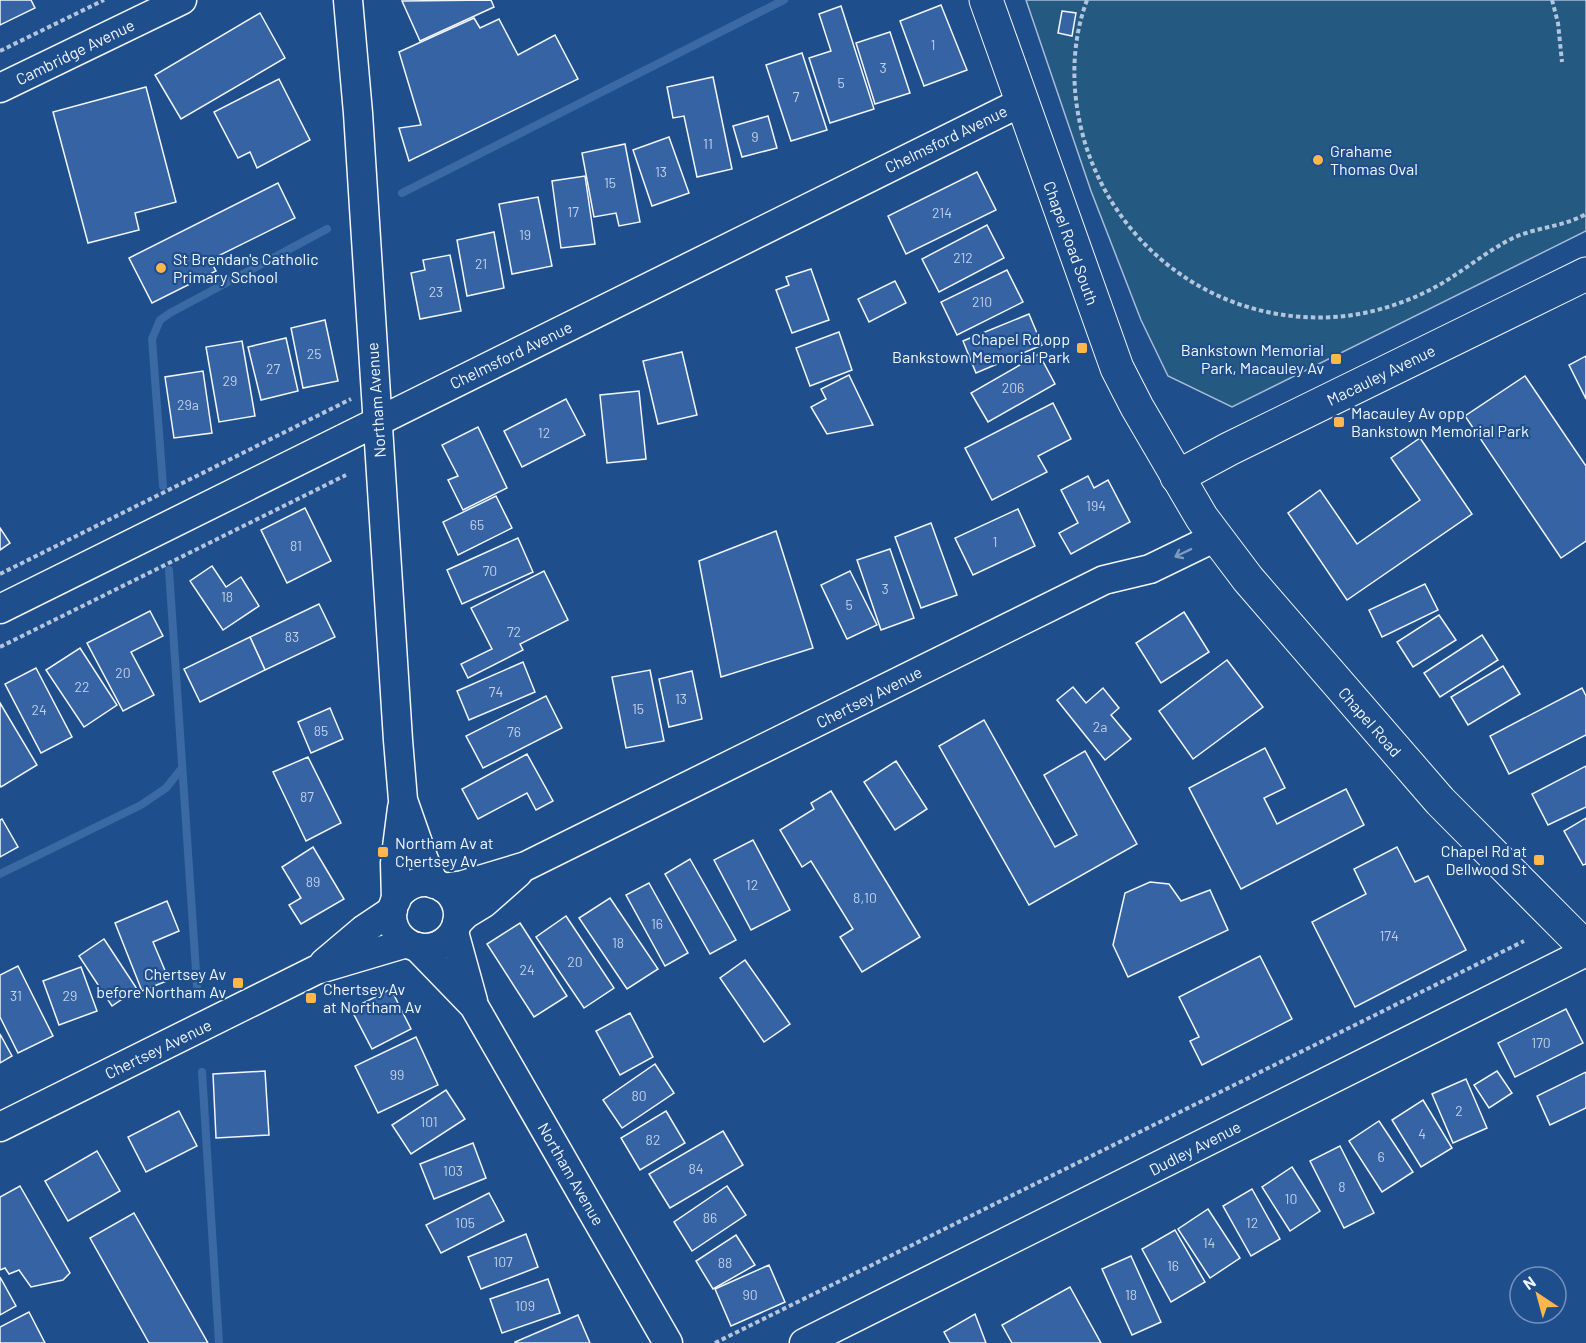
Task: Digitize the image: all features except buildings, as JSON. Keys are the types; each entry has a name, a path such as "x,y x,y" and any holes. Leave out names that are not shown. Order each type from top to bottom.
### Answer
{"main road":[{"name":"Chapel Road South","path":"986,0 1117,368 1177,477"},
{"name":"Macauley Avenue","path":"1177,477 1229,449 1586,274"},
{"name":"Chapel Road","path":"1177,477 1216,537 1278,616 1424,783 1586,950"}],"street":[{"name":"Cambridge Avenue","path":"0,88 182,0"},
{"name":"Northam Avenue","path":"348,0 358,113 398,741 404,800 424,860 439,886"},
{"name":"Chelmsford Avenue","path":"0,609 1022,102"},
{"name":"Chertsey Avenue","path":"439,886 453,888 526,866 1104,580 1150,569 1216,537"},
{"name":"Northam Avenue","path":"394,905 395,863 404,800"},
{"name":"Chertsey Avenue","path":"455,927 526,866"},
{"path":"424,883 439,886 456,903 455,927 447,940 439,945 428,948 412,945 399,935 394,925 394,905 405,889 414,885 424,883"},
{"name":"Chertsey Avenue","path":"316,970 394,905"},
{"name":"Northam Avenue","path":"455,927 474,1006"},
{"name":"Northam Avenue","path":"412,945 474,1006 668,1343"},
{"name":"Chertsey Avenue","path":"0,1127 316,970 412,945"},
{"name":"Dudley Avenue","path":"804,1343 1586,950"}],"path":[{"path":"0,51 104,0"},
{"path":"1087,0 1078,29 1074,81 1081,128 1097,177 1108,198 1135,235 1171,268 1212,293 1256,310 1300,316 1345,316 1368,312 1412,299 1433,289 1493,249 1514,238 1568,222 1586,214"},
{"path":"1552,0 1562,62"},
{"path":"0,574 375,386"},
{"path":"0,647 346,475"},
{"path":"715,1343 1524,941"}],"shaded area":[{"name":"Grahame Thomas Oval","path":"1026,0 1586,0 1586,231 1232,407 1168,376 1141,320 1091,191"}],"waterway":[{"path":"402,193 784,0"},
{"path":"163,486 152,339 160,320 327,229"},
{"path":"169,570 197,986"},
{"path":"0,874 141,805 166,788 182,768"},
{"path":"202,1072 219,1343"}],"place":[{"name":"Grahame Thomas Oval","path":"1318,160"},
{"name":"St Brendan's Catholic Primary School","path":"161,268"},
{"name":"Chapel Rd opp Bankstown Memorial Park","path":"1082,348"},
{"name":"Bankstown Memorial Park, Macauley Av","path":"1336,359"},
{"name":"Macauley Av opp Bankstown Memorial Park","path":"1339,422"},
{"name":"Northam Av at Chertsey Av","path":"383,852"},
{"name":"Chapel Rd at Dellwood St","path":"1539,860"},
{"name":"Chertsey Av before Northam Av","path":"238,983"},
{"name":"Chertsey Av at Northam Av","path":"311,998"}]}
